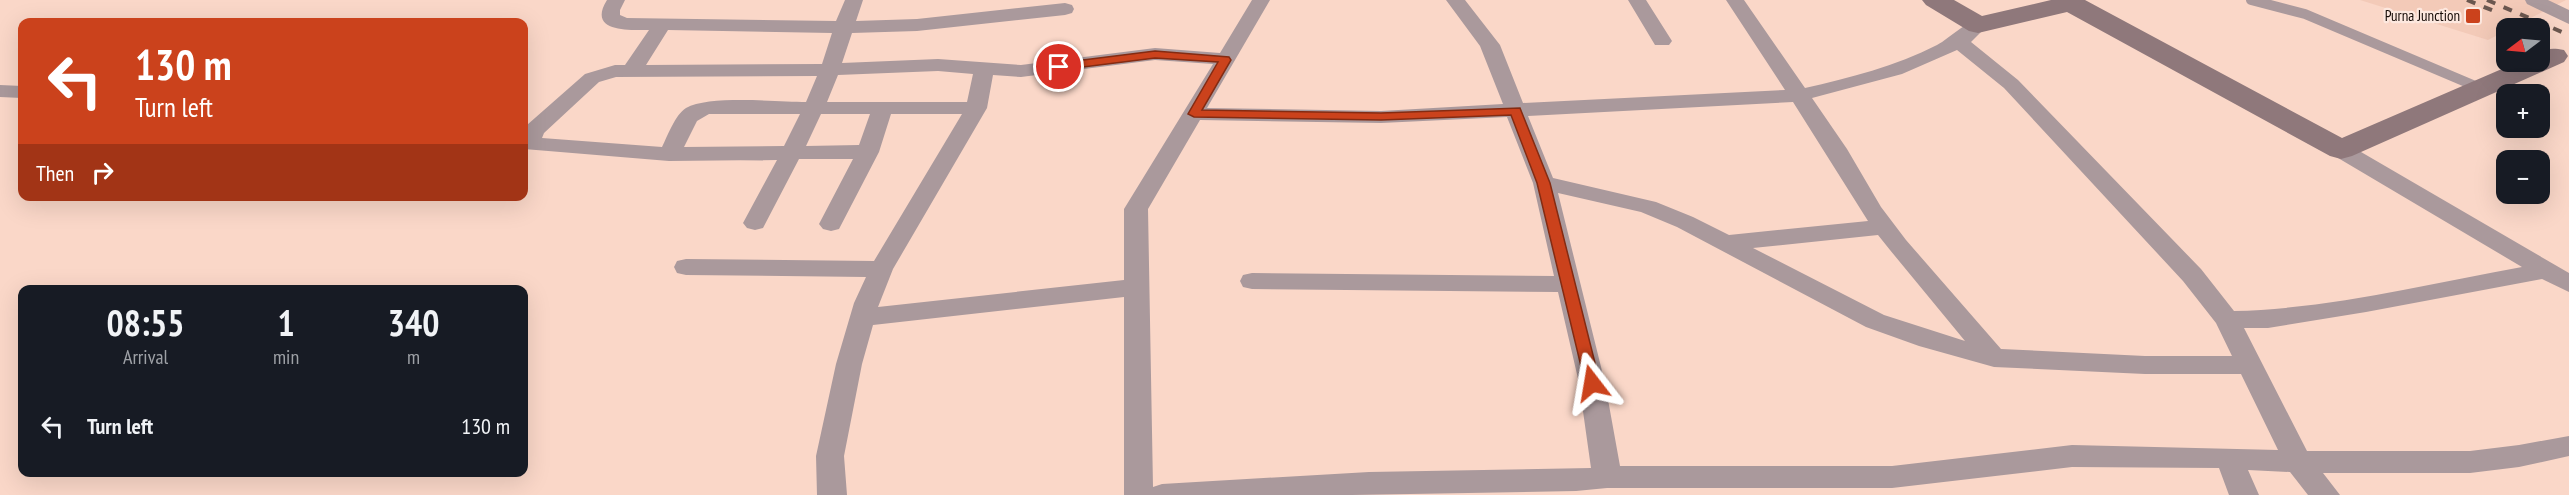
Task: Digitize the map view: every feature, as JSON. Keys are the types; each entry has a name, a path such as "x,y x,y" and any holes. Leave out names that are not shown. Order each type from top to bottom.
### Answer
{"main road":[{"path":"1935,0 1969,34 2072,3 2090,5 2341,150 2554,56"}],"street":[{"path":"616,0 610,10 610,18 624,24 662,25 843,27 917,25 971,10 1065,9"},
{"path":"755,223 812,110 830,69 854,0"},
{"path":"1139,495 1136,209 1261,0"},
{"path":"1455,0 1490,45 1544,183 1592,383 1607,477"},
{"path":"1637,0 1662,41"},
{"path":"1735,0 1800,95 1885,227 1994,358"},
{"path":"2534,0 2569,18"},
{"path":"632,70 662,25"},
{"path":"1194,114 1381,117 1800,95 1839,87 1947,49 1969,34 2011,84 2192,275 2227,320 2298,462 2325,495"},
{"path":"868,152 669,154 531,144 531,138 550,116 592,78 600,74 632,70 830,69 938,65 1021,71 1155,54 1225,60"},
{"path":"832,495 830,456 849,363 863,318 881,269 976,108 984,68"},
{"path":"0,92 18,92"},
{"path":"669,154 688,118 699,110 707,108 812,110 976,108"},
{"path":"831,224 868,152 882,109"},
{"path":"528,115 550,116"},
{"path":"2341,150 2569,284"},
{"path":"1544,183 1648,207 1726,243 1875,321 1928,340 1994,358 2145,364 2248,365"},
{"path":"1726,243 1885,227"},
{"path":"686,267 881,269"},
{"path":"2227,320 2268,319 2546,270"},
{"path":"1252,281 1568,284"},
{"path":"863,318 1138,287"},
{"path":"1162,495 1369,483 1579,488 1607,477 1899,486 2072,456 2229,458 2298,462 2470,462 2520,456 2569,446"},
{"path":"2229,458 2244,495"}],"lane":[{"path":"2251,0 2305,14 2480,88"}],"shaded area":[{"name":"Purna Junction","path":"2360,0 2566,0 2531,18 2496,18 2496,36 2488,40"}],"railway":[{"path":"2467,0 2494,11"},
{"path":"2487,0 2569,35"}],"place":[{"name":"Purna Junction","path":"2473,16"}],"route":[{"path":"1059,67 1155,54 1225,60 1194,114 1381,117 1516,111 1544,183 1592,383"}]}
